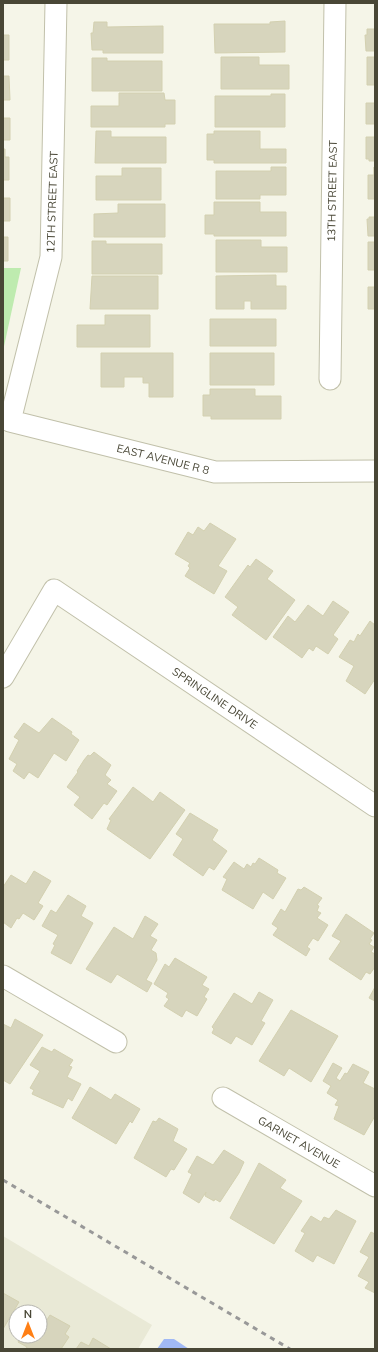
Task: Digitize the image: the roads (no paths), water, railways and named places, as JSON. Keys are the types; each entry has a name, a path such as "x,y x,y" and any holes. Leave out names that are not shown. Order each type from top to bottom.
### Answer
{"street":[{"name":"12TH STREET EAST","path":"7,419 51,257 56,3"},
{"name":"13TH STREET EAST","path":"330,378 335,3"},
{"name":"EAST AVENUE R 8","path":"7,419 215,472 375,471"},
{"name":"SPRINGLINE DRIVE","path":"3,678 54,590 375,806"},
{"path":"3,976 116,1042"},
{"name":"GARNET AVENUE","path":"222,1098 375,1186"}],"water":[{"path":"164,1339 174,1339 189,1349 157,1349"}],"railway":[{"path":"3,1180 290,1349"}]}
